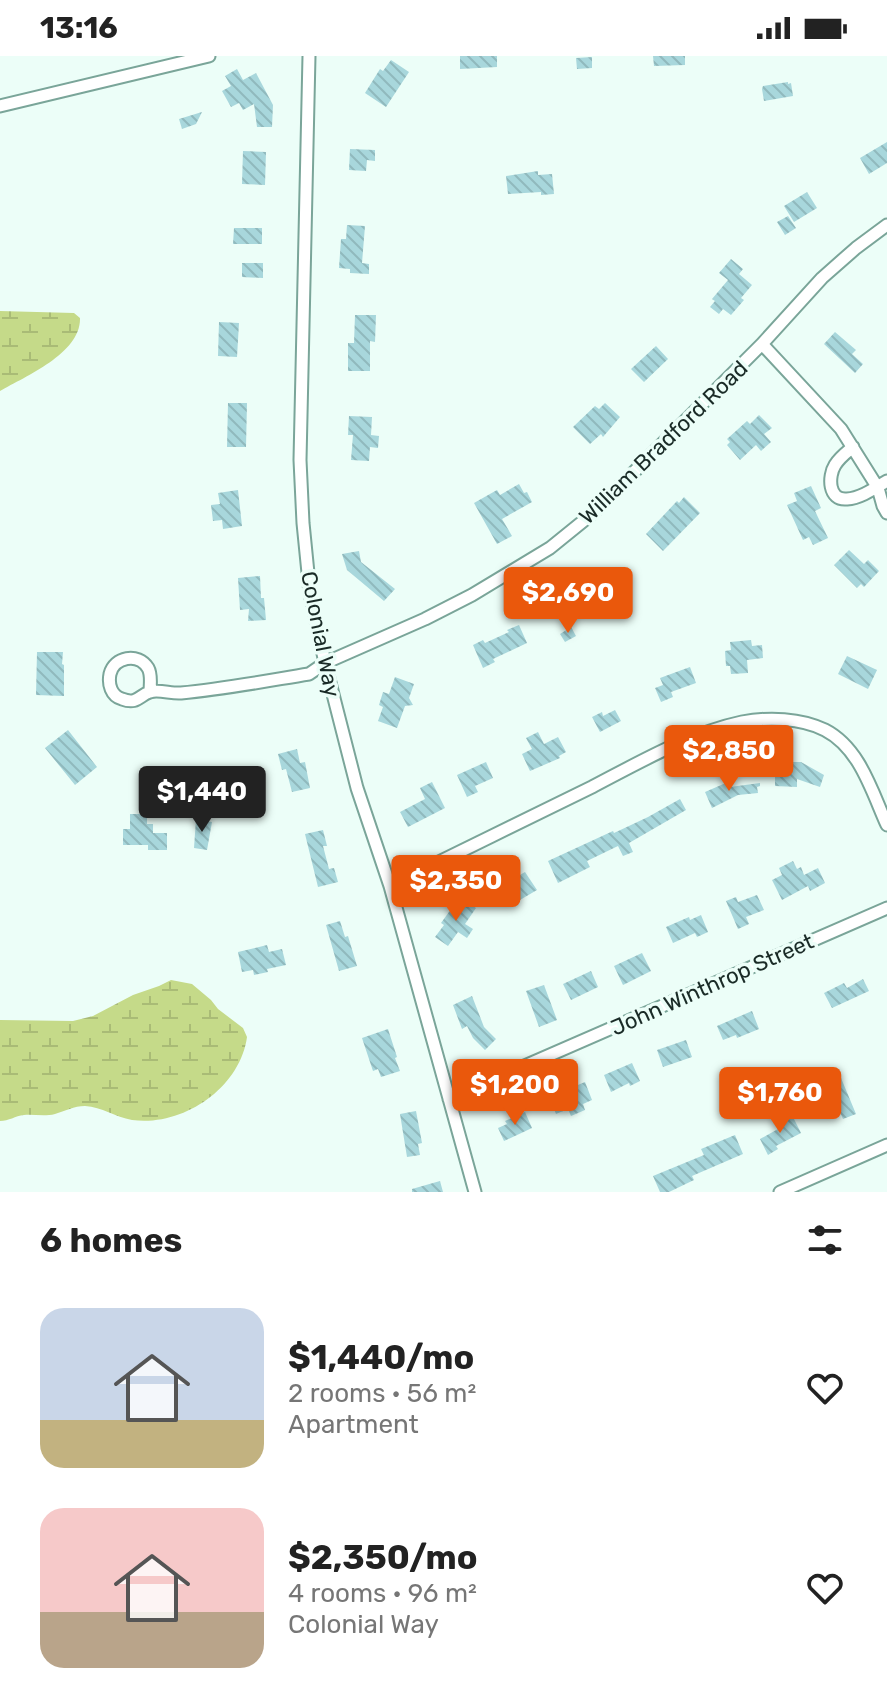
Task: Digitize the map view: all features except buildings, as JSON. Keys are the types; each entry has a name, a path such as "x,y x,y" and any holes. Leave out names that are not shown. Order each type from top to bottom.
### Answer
{"street":[{"path":"0,106 209,56"},
{"name":"Colonial Way","path":"309,56 300,476 310,593 357,788 390,886 475,1192"},
{"name":"William Bradford Road","path":"150,692 177,694 309,674 325,663 472,595 550,548 592,514 762,344 822,278 887,225"},
{"path":"762,344 837,424 883,485 883,506 887,513"},
{"path":"853,447 834,467 830,481 833,492 842,499 848,499 883,485"},
{"path":"390,886 650,757 709,732 751,721 770,719 798,722 834,735 848,748 864,773 887,825"},
{"name":"John Winthrop Street","path":"449,1099 887,908"},
{"path":"780,1192 887,1145"}],"green space":[{"path":"0,311 74,313 80,318 78,331 62,353 0,391"},
{"path":"171,980 192,984 243,1028 247,1037 242,1055 221,1088 189,1110 151,1121 132,1120 85,1106 51,1115 24,1115 0,1121 0,1020 73,1021 93,1016"}]}
